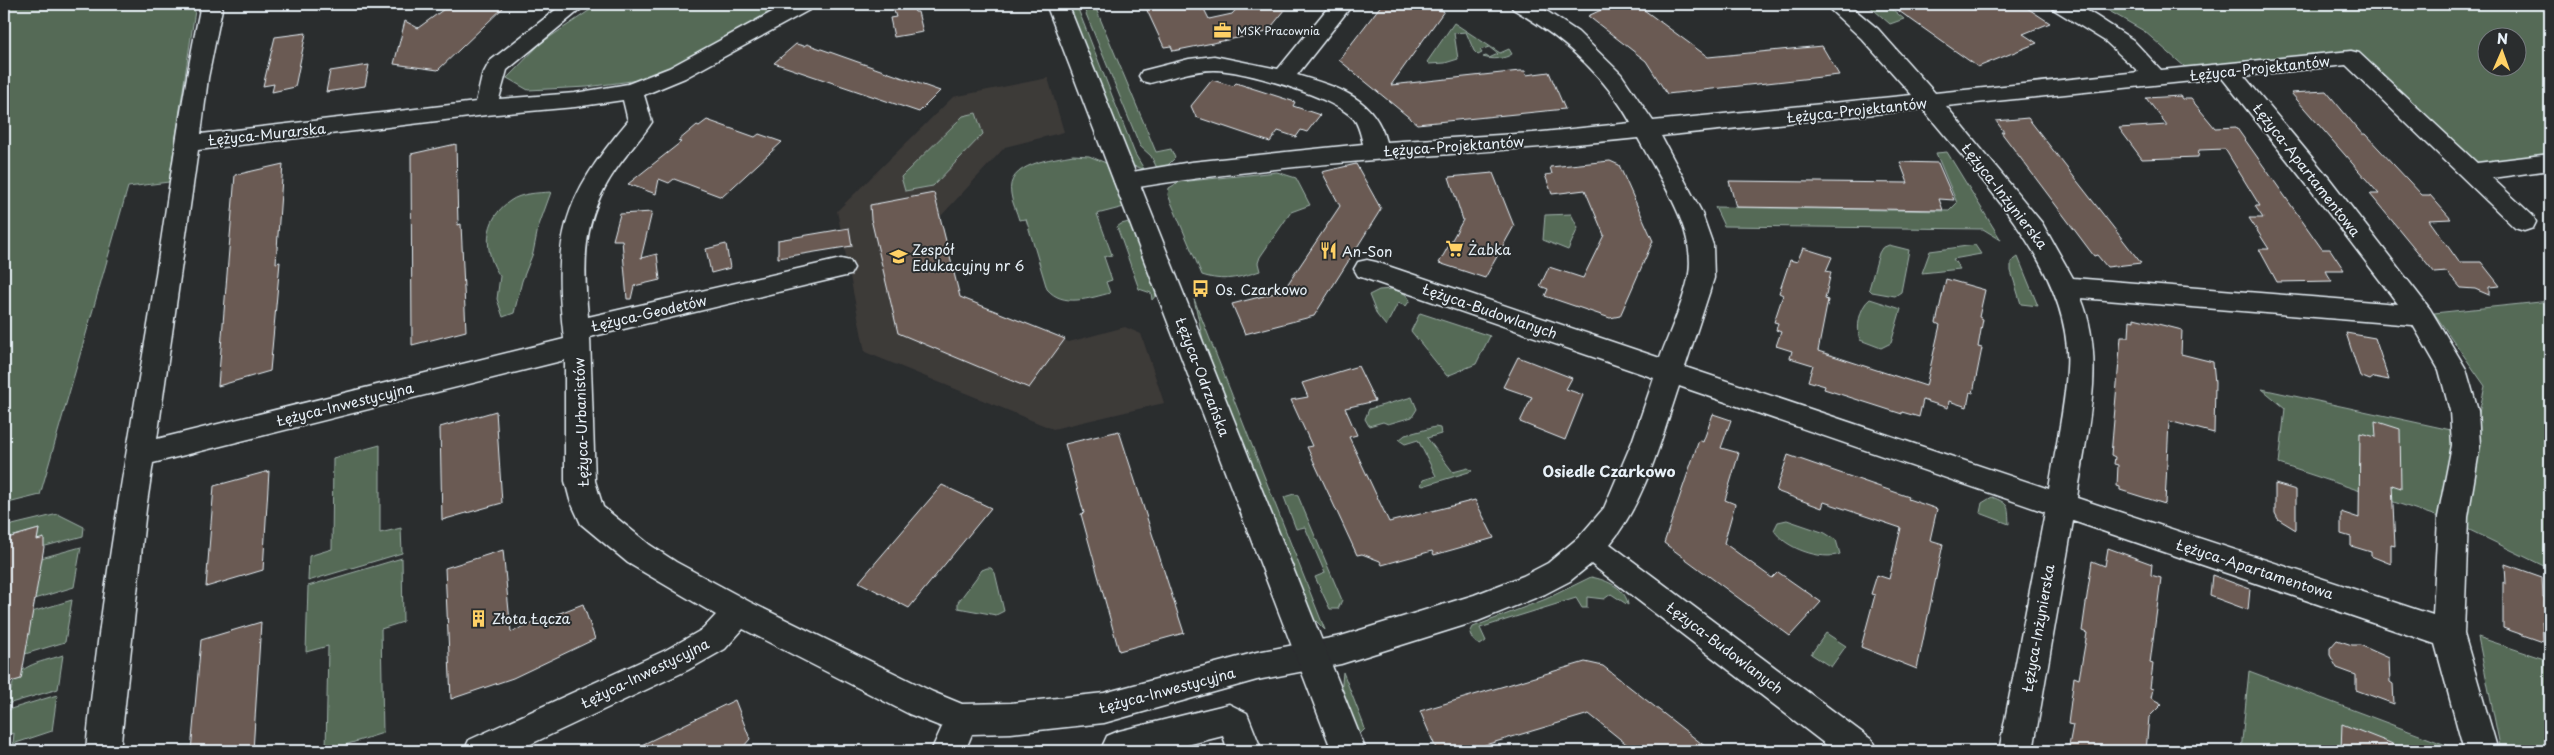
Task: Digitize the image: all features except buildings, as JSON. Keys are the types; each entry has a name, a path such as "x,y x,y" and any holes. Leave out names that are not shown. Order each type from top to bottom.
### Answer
{"street":[{"name":"Łężyca-Murarska","path":"212,4 197,78 189,143 486,108 575,100 632,91"},
{"path":"486,108 493,76 498,66 576,4"},
{"path":"632,91 656,84 680,72 774,16 803,4"},
{"name":"Łężyca-Odrzańska","path":"1056,4 1349,751"},
{"path":"1282,79 1342,4"},
{"path":"1311,654 1341,650 1478,607 1543,581 1559,572 1590,546 1616,515 1671,371 1701,278 1701,244 1694,218 1644,130 1636,112 1610,76 1578,44 1521,4"},
{"name":"Łężyca-Inżynierska","path":"1835,4 1870,34 1930,102 2033,229 2047,249 2064,287 2076,326 2081,368 2060,505 2016,751"},
{"path":"2061,4 2125,44 2142,59 2156,79"},
{"name":"Łężyca-Projektantów","path":"1126,181 1191,170 1376,151 1533,141 2229,72 2351,58 2524,222"},
{"path":"1150,76 1213,63 1240,66 1320,89 1349,103 1360,111 1370,124 1376,151"},
{"name":"Łężyca-Apartamentowa","path":"2229,72 2320,184 2421,316 2452,369 2464,411 2466,445 2452,517 2448,634 2481,751"},
{"name":"Łężyca-Geodetów","path":"632,91 640,122 616,150 599,176 587,198 577,226 572,252 577,338 841,268"},
{"path":"103,751 131,509 189,143"},
{"path":"2473,172 2550,162"},
{"name":"Łężyca-Budowlanych","path":"1367,269 1671,371"},
{"path":"2064,287 2421,316"},
{"name":"Łężyca-Inwestycyjna","path":"140,455 577,338"},
{"name":"Łężyca-Urbanistów","path":"577,338 580,481 585,500 592,515 625,543 665,571 739,612"},
{"path":"1671,371 2060,505"},
{"name":"Łężyca-Apartamentowa","path":"2060,505 2448,634"},
{"name":"Łężyca-Budowlanych","path":"1590,546 1860,751"},
{"name":"Łężyca-Inwestycyjna","path":"481,751 677,660 714,639 739,612 922,703 962,719 1041,716 1111,706 1257,666 1311,654"},
{"path":"1111,706 1120,749 1229,719 1235,724 1245,751"},
{"path":"948,751 962,719"}],"shaded area":[{"name":"Zespół Edukacyjny nr 6","path":"1048,78 1064,132 1005,147 940,217 961,297 1069,342 1125,327 1141,334 1164,403 1053,429 865,352 837,211 953,97"}],"green space":[{"path":"4,4 196,4 169,182 128,187 40,495 4,504"},
{"path":"599,4 782,4 702,52 646,79 587,87 528,90 507,78 541,43"},
{"path":"1066,4 1076,4 1135,154 1144,169 1133,166 1127,159"},
{"path":"1082,4 1094,4 1156,152 1171,149 1175,158 1167,166 1157,168 1151,156 1140,146"},
{"path":"1867,4 1920,5 1902,6 1892,9 1904,19 1890,24"},
{"path":"2097,4 2550,4 2550,163 2487,168 2457,157 2340,55 2185,67 2144,31"},
{"path":"1454,23 1500,53 1509,49 1512,54 1498,59 1489,58 1498,54 1489,47 1480,50 1482,53 1478,55 1474,51 1466,32 1454,33 1458,59 1445,63 1429,64 1427,62"},
{"path":"976,113 983,134 933,186 905,191 901,177 963,116"},
{"path":"1947,152 2001,240 1983,229 1724,226 1715,207 1949,211 1957,203 1936,153"},
{"path":"1073,155 1089,156 1106,163 1124,207 1097,214 1112,255 1104,257 1112,280 1106,282 1110,293 1069,300 1053,295 1047,289 1026,219 1019,220 1012,201 1011,184 1015,175 1032,164"},
{"path":"1277,172 1296,178 1310,205 1291,212 1260,257 1258,263 1260,271 1245,276 1224,279 1202,275 1168,195 1169,188 1179,182"},
{"path":"551,192 538,228 533,253 522,281 514,313 503,317 497,299 500,276 494,267 489,246 490,226 501,208 514,198 529,194"},
{"path":"1571,214 1578,228 1568,250 1543,240 1545,215"},
{"path":"1129,222 1154,286 1156,295 1152,300 1151,293 1139,289 1117,227"},
{"path":"1889,245 1909,250 1901,292 1895,296 1872,292 1869,289 1879,253 1882,248"},
{"path":"1975,245 1981,254 1953,259 1960,269 1922,273 1930,251"},
{"path":"2018,257 2038,306 2021,304 2011,271 2011,262"},
{"path":"1393,289 1405,294 1410,300 1406,306 1398,303 1386,326 1377,315 1369,295 1379,290"},
{"path":"1194,299 1325,630 1306,611 1207,358"},
{"path":"1870,299 1901,309 1891,343 1881,348 1860,340 1859,324 1861,313 1863,307"},
{"path":"2550,301 2550,569 2451,521 2279,464 2285,408 2262,389 2474,435 2485,386 2434,313"},
{"path":"1420,313 1490,336 1476,364 1447,376 1411,331"},
{"path":"1412,397 1417,409 1412,417 1388,424 1383,422 1369,426 1365,419 1369,409"},
{"path":"1435,427 1440,428 1441,434 1427,438 1453,472 1468,468 1472,471 1423,486 1421,485 1423,480 1436,476 1418,440 1405,444 1399,440 1405,435"},
{"path":"380,445 380,533 401,528 402,553 308,581 309,556 332,549 333,458"},
{"path":"1294,494 1298,496 1342,600 1338,609 1330,609 1315,577 1325,573 1305,527 1296,529 1284,497"},
{"path":"1992,497 2007,506 2009,524 1980,513 1982,503"},
{"path":"58,514 84,527 83,536 42,547 44,539 37,540 39,529 4,539 4,527"},
{"path":"1787,520 1825,533 1836,540 1840,554 1824,556 1814,554 1786,542 1774,530 1778,522"},
{"path":"81,547 74,587 34,599 41,558"},
{"path":"402,558 403,622 381,629 383,733 326,751 328,646 306,652 308,586"},
{"path":"991,568 995,573 1004,611 996,615 958,608 958,602 982,570"},
{"path":"1591,577 1603,580 1620,589 1628,605 1611,594 1604,599 1587,597 1587,608 1582,608 1576,598 1480,628 1486,641 1480,645 1470,633 1473,627 1546,599"},
{"path":"72,600 65,642 25,654 32,612"},
{"path":"1826,633 1846,646 1831,667 1811,654"},
{"path":"2478,637 2550,661 2550,751 2501,751"},
{"path":"63,655 58,689 4,705 4,696 10,694 17,676 23,670 36,663"},
{"path":"2249,671 2462,751 2241,751"},
{"path":"1343,672 1365,729 1359,735 1341,694"},
{"path":"57,695 52,731 13,744 14,733 5,735 8,722 4,723 4,711"}],"place":[{"name":"MSK Pracownia","path":"1223,30"},
{"name":"Żabka","path":"1454,249"},
{"name":"An-Son","path":"1328,251"},
{"name":"Zespół Edukacyjny nr 6","path":"898,257"},
{"name":"Os. Czarkowo","path":"1201,289"},
{"name":"Złota Łącza","path":"478,618"}],"district":[{"name":"Osiedle Czarkowo","path":"1609,470"}]}
